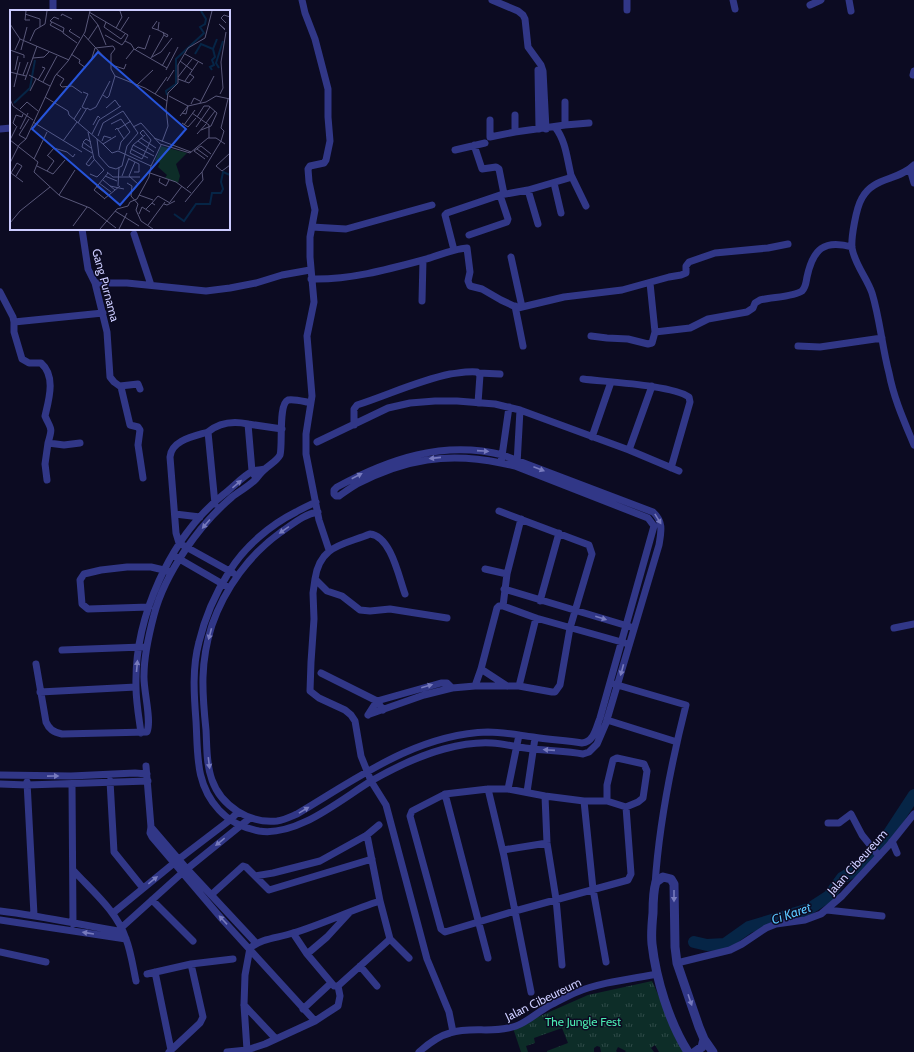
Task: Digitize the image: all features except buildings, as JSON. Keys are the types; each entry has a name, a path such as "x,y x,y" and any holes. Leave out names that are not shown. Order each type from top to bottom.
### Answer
{"street":[{"path":"302,0 305,13 315,39 326,82 330,141 324,163 310,166 308,169 309,182 315,210 310,237 310,270 314,302 307,336 312,396 306,434 306,454 316,502 315,513"},
{"path":"492,0 518,11 524,17 528,47 541,65 543,71 543,129"},
{"path":"627,0 628,10"},
{"path":"733,0 735,9"},
{"path":"810,5 821,0"},
{"path":"849,0 851,11"},
{"path":"538,70 543,129"},
{"path":"564,126 565,102"},
{"path":"515,115 515,132"},
{"path":"490,120 490,138 515,132 590,123"},
{"path":"555,127 561,136 565,147 571,175 586,206"},
{"path":"0,129 10,128"},
{"path":"455,150 485,142"},
{"path":"469,235 507,222 508,219 498,169 496,167 482,169 474,145"},
{"path":"914,183 912,167 898,176 877,182 868,190 862,197 856,214 852,247 856,260 872,294 894,395 914,445"},
{"path":"454,250 446,214 502,195 554,183 569,178 571,175"},
{"path":"554,183 561,213"},
{"path":"528,190 538,224"},
{"path":"312,227 338,229 350,228 432,205"},
{"name":"Gang Purnama","path":"82,230 88,269 95,282 108,332 110,377 120,386 130,425 140,429 138,445 143,478"},
{"path":"134,234 151,285"},
{"path":"311,278 335,279 354,276 467,248 470,272 468,281 470,286 482,289 496,298 518,307 564,297 613,291 684,274 689,262 715,253 768,248 788,244"},
{"path":"655,332 690,328 708,319 747,312 760,300 797,294 805,287 810,265 814,256 821,248 840,244 852,247"},
{"path":"510,257 518,307 522,346"},
{"path":"422,301 423,260"},
{"path":"95,282 151,285 197,291 214,290 256,283 282,275 310,270"},
{"path":"591,336 628,339 648,344 652,343 655,332 650,283"},
{"path":"0,292 8,306 14,322 14,332 22,359 29,363 42,363 48,376 51,393 45,416 50,423 51,432 44,464 47,480"},
{"path":"0,308 8,306"},
{"path":"14,322 103,313"},
{"path":"798,346 820,347 882,338"},
{"path":"354,425 354,409 356,405 413,384 464,372 475,371 479,373 500,374"},
{"path":"478,403 481,377 479,373"},
{"path":"583,378 652,386 686,395 690,399 671,468"},
{"path":"592,437 610,382"},
{"path":"120,386 138,384 140,389"},
{"path":"629,450 652,386"},
{"path":"36,664 46,722 48,727 54,732 62,734 146,732 148,728 143,647 159,599 172,572 187,547 216,512 257,478 280,456 282,411 285,403 289,400 307,402"},
{"path":"317,442 397,405 435,401 478,403 520,410 679,470"},
{"path":"502,459 509,407"},
{"path":"517,464 520,410"},
{"path":"237,575 179,543 176,534 170,457 171,450 175,444 208,432 216,426 225,423 236,422 282,429"},
{"path":"248,424 252,471 257,478"},
{"path":"208,432 216,512"},
{"path":"48,443 60,445 80,443"},
{"path":"316,502 295,512 267,530 248,548 229,571 206,618 196,655 194,700 199,769 204,788 214,805 230,820 240,826 260,831 272,831 293,827 326,810 371,781 398,766 420,756 445,748 474,743 491,743 533,749 586,753 592,750 597,744 607,720 618,685 659,545 661,525 659,518 653,512 502,459 489,452 447,449 422,453 389,462 336,487 334,494 339,496 356,485 384,472 425,460 458,457 502,459"},
{"path":"315,513 303,517 276,536 237,575 229,588 212,625 205,652 202,692 208,766 218,793 229,805 238,812 250,818 278,821 297,814 390,759 414,748 444,738 488,732 510,733 535,738 582,743 589,741 600,718 653,530 652,522 648,518 517,464"},
{"path":"141,733 136,687 149,607 172,555 179,543 200,517 215,502 252,471 265,469"},
{"path":"309,506 315,513 329,550"},
{"path":"452,688 447,684 441,683 377,701 368,715 452,688 475,686 519,686 546,692 555,692 560,686 570,628 592,554 592,549 589,545 499,511"},
{"path":"175,514 200,517"},
{"path":"503,606 507,574 521,519"},
{"path":"540,601 558,533"},
{"path":"405,594 392,556 381,539 376,535 370,534 329,550 323,556 317,568 313,593 314,619 310,691 319,698 345,710 354,720 367,773 386,805 427,959 449,1012 453,1032"},
{"path":"172,555 229,588"},
{"path":"149,607 88,609 82,604 80,580 84,574 101,570 127,567 152,567 172,572"},
{"path":"486,569 507,574"},
{"path":"315,579 329,592 342,596 360,610 370,611 390,609 447,618"},
{"path":"504,589 634,628"},
{"path":"475,686 497,608 499,606 570,628 630,644"},
{"path":"519,686 536,618"},
{"path":"894,628 914,624"},
{"path":"62,650 143,647"},
{"path":"481,669 507,686"},
{"path":"321,673 377,701 383,710"},
{"path":"610,682 686,705 668,778 660,830 653,902 652,942 657,974 676,1031 688,1052"},
{"path":"40,692 136,687"},
{"path":"408,692 411,700"},
{"path":"607,720 677,742"},
{"path":"508,789 519,735"},
{"path":"527,792 535,738"},
{"path":"607,801 607,785 613,760 617,758 642,763 646,766 647,771 643,798 626,807 607,801 584,801 508,789 488,789 445,794 412,811 410,816 441,929 445,932 556,899 628,880 631,874 626,807"},
{"path":"146,766 152,827 150,832 152,837 185,871 221,918 253,946"},
{"path":"0,775 26,776 135,772 148,777"},
{"path":"26,776 34,915"},
{"path":"0,784 72,784 148,777"},
{"path":"110,781 114,852 143,888"},
{"path":"72,784 73,924"},
{"path":"488,789 503,850 531,992"},
{"path":"445,794 488,958"},
{"path":"545,796 547,843 556,899 562,966"},
{"path":"584,801 593,889 606,962"},
{"path":"113,913 238,812"},
{"path":"828,823 838,823 851,814 862,835 876,853"},
{"name":"Jalan Cibeureum","path":"677,963 730,950 772,925 805,920 827,910 842,896 876,853 892,841 914,814"},
{"path":"124,933 152,900 250,818"},
{"path":"255,876 320,862 367,835 379,825"},
{"path":"367,835 380,901 390,939 409,958"},
{"path":"892,841 897,852"},
{"path":"503,850 547,843"},
{"path":"211,895 244,866 269,890 372,859"},
{"path":"320,862 322,873"},
{"path":"657,864 658,868 666,877 671,879 674,884 675,947 677,963 699,1027 704,1039 713,1052"},
{"path":"73,870 113,913 124,933 136,982"},
{"path":"185,871 211,895 315,1021"},
{"path":"655,885 658,880 666,877"},
{"path":"152,900 192,941"},
{"path":"253,946 380,901"},
{"path":"827,910 882,916"},
{"path":"0,911 34,915 124,933"},
{"path":"307,954 352,911"},
{"path":"0,920 124,933"},
{"path":"227,1052 248,1050 276,1040 315,1021 338,1006 340,996 334,985 307,954 293,933"},
{"path":"304,1009 360,966 390,939"},
{"path":"248,1050 244,1005 245,975 253,946"},
{"path":"0,952 46,962"},
{"path":"192,964 204,1017 200,1023 170,1051 151,973 192,964 233,959"},
{"path":"360,966 377,986"},
{"name":"Jalan Cibeureum","path":"419,1052 436,1039 453,1032 473,1030 497,1031 508,1029 578,992 599,985 657,974"},
{"path":"244,1005 276,1040"},
{"path":"695,1052 702,1047 704,1039"}],"green space":[{"name":"The Jungle Fest","path":"652,981 684,1052 659,1052 655,1045 651,1048 654,1052 625,1052 626,1051 618,1047 617,1052 601,1052 600,1047 597,1046 594,1048 594,1052 547,1052 568,1043 562,1028 534,1038 535,1043 526,1046 528,1052 521,1052 513,1028 588,995"}],"waterway":[{"name":"Ci Karet","path":"694,942 707,945 725,944 749,927 809,909 829,896 842,878 864,865 880,847 914,795"}]}
